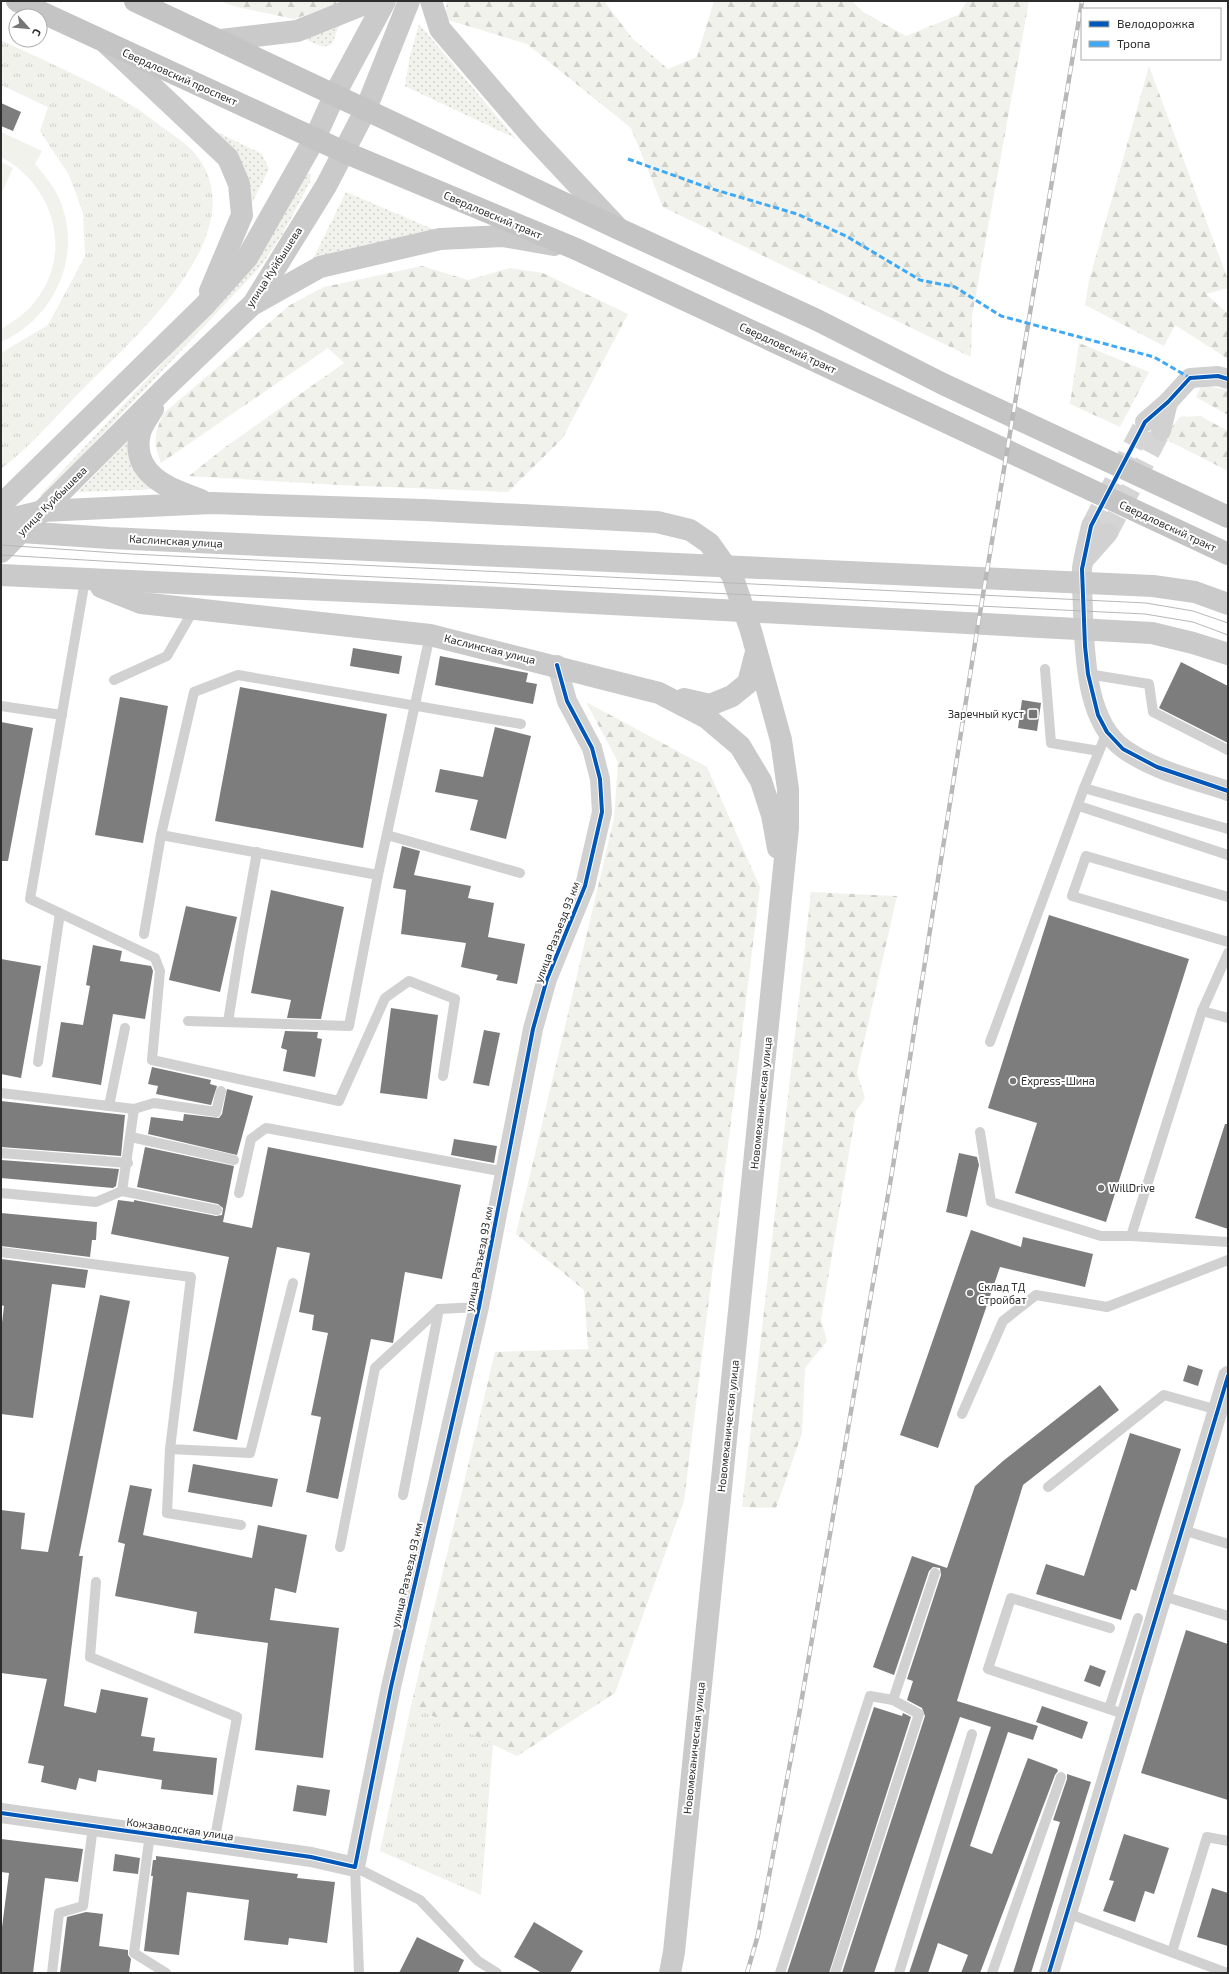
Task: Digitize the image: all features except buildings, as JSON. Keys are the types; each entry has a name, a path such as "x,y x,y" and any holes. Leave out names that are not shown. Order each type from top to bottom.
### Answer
{"main road":[{"name":"Свердловский проспект","path":"17,1 105,43 344,152"},
{"path":"136,1 619,229 817,320 943,384 1228,517"},
{"path":"221,40 297,31 372,1"},
{"path":"1,505 204,306 247,258 315,138 335,94 385,1"},
{"name":"улица Куйбышева","path":"1,552 11,531 43,511 166,387 253,304 326,186 344,152 366,109 410,1"},
{"path":"431,1 440,29 532,135 619,229"},
{"path":"105,43 228,158 239,184 242,215 204,306"},
{"name":"Свердловский тракт","path":"344,152 576,249 1228,554"},
{"path":"253,304 320,267 440,239 503,236 576,249"},
{"path":"166,387 140,432 139,451 145,469 157,480 172,490 212,503"},
{"path":"1,521 43,511 212,503"},
{"name":"Новомеханическая улица","path":"212,503 423,510 657,522 690,530 709,543 732,575 756,652 781,740 788,789 788,828 674,1952 670,1973"},
{"name":"Каслинская улица","path":"11,531 350,549 1153,586 1196,592 1228,604"},
{"path":"1,575 480,597 1152,633 1193,643 1228,654"},
{"name":"Каслинская улица","path":"85,580 141,603 430,635 556,665 659,692 707,718 740,746 761,781 772,815 784,878"},
{"path":"659,692 710,705 732,696 748,683 756,652"}],"street":[{"path":"1153,427 1168,402 1190,378 1218,376 1228,379"},
{"path":"1100,530 1084,560 1082,569 1088,674 1098,715 1107,732 1123,749 1157,767 1228,791"},
{"name":"улица Разъезд 93 км","path":"355,1867 391,1687 479,1307 533,1030 547,980 585,886 602,812 600,779 592,748 567,702 556,665"},
{"path":"1049,1973 1228,1376"},
{"name":"Кожзаводская улица","path":"1,1813 311,1857 355,1867"}],"lane":[{"path":"85,580 30,900 155,958 160,971 152,1060 339,1101 384,998 409,981 455,999 443,1076"},
{"path":"114,680 167,656 194,609"},
{"path":"188,1021 348,1026 378,875 430,635"},
{"path":"1045,669 1051,743 1099,751"},
{"path":"1088,674 1149,684 1153,712 1228,750"},
{"path":"144,934 161,835 194,692 238,675 415,707 521,724"},
{"path":"1,706 62,715"},
{"path":"990,1042 1079,806 1084,788 1107,732"},
{"path":"1084,788 1228,829"},
{"path":"1079,806 1228,855"},
{"path":"161,835 378,875"},
{"path":"387,836 520,873"},
{"path":"228,1022 256,852"},
{"path":"1228,897 1086,856 1072,896 1228,942"},
{"path":"38,1062 60,914"},
{"path":"1130,1236 1202,1012 1228,953"},
{"path":"1202,1012 1228,1018"},
{"path":"110,1106 126,1028"},
{"path":"1,1093 134,1110 154,1103 216,1112 221,1091"},
{"path":"122,1191 128,1163 134,1110"},
{"path":"239,1193 251,1139 266,1128 505,1172"},
{"path":"980,1132 991,1202 1101,1236 1130,1236 1228,1242"},
{"path":"131,1137 234,1160"},
{"path":"1,1153 128,1163"},
{"path":"1,1193 96,1202 122,1191 217,1210"},
{"path":"1,1252 191,1277 170,1449 167,1513 241,1525"},
{"path":"962,1414 1003,1321 1036,1295 1107,1307 1228,1260"},
{"path":"170,1449 250,1453 293,1283"},
{"path":"340,1547 375,1368 439,1309 479,1307"},
{"path":"402,1495 439,1309"},
{"path":"1048,1487 1164,1395 1218,1410"},
{"path":"1183,1530 1228,1544"},
{"path":"894,1700 935,1573"},
{"path":"96,1582 90,1657 237,1717 214,1843"},
{"path":"1163,1596 1228,1616"},
{"path":"1110,1628 1011,1598 988,1669 1127,1715"},
{"path":"1109,1709 1138,1618"},
{"path":"780,1973 870,1696 894,1700 919,1714 835,1973"},
{"path":"899,1973 972,1734"},
{"path":"992,1973 1061,1777"},
{"path":"52,1973 59,1913 84,1906 93,1826"},
{"path":"150,1834 134,1953 166,1973"},
{"path":"1172,1952 1207,1837 1228,1841"},
{"path":"359,1973 355,1867 420,1900 478,1960 497,1973"},
{"path":"1067,1913 1228,1973"}],"green space":[{"path":"222,1 345,1 294,19 233,6"},
{"path":"447,1 604,1 632,38 668,69 697,57 714,1 852,1 863,12 906,36 958,15 967,1 1029,1 972,316 971,357 663,207 631,128 527,44 445,19"},
{"path":"419,24 515,138 405,86 410,56"},
{"path":"339,26 332,44 323,47 300,37"},
{"path":"1,40 8,43 8,48 18,48 87,80 144,113 181,140 194,152 201,162 212,192 210,223 198,254 179,286 129,343 33,440 1,469 1,353 48,325 85,256 83,213 69,175 40,131 48,107 1,85"},
{"path":"1149,66 1228,280 1228,288 1206,294 1228,314 1228,359 1175,325 1164,346 1085,305 1089,281"},
{"path":"1,132 42,151 35,164 50,182 57,194 65,216 68,238 66,259 60,280 51,299 37,316 21,331 1,342 1,329 29,309 48,281 54,261 55,241 52,221 45,201 34,184 19,169 1,157"},
{"path":"217,132 262,154 269,169 248,211"},
{"path":"1,162 13,168 1,194"},
{"path":"307,173 311,175 310,182 282,235 260,267 43,497 40,495 243,276"},
{"path":"346,192 435,230 313,259"},
{"path":"422,266 468,280 510,268 543,273 628,314 562,439 508,492 339,485 189,476 224,448 344,363 328,348 161,463 156,437 158,426 164,413 290,305 324,287"},
{"path":"1079,343 1149,372 1120,427 1070,404"},
{"path":"1202,385 1228,390 1228,415 1196,397"},
{"path":"1200,416 1228,431 1228,471 1163,438 1180,417"},
{"path":"130,439 155,489 78,492"},
{"path":"586,702 707,767 760,887 684,1501 615,1693 517,1756 411,1706 495,1352 588,1349 584,1290 516,1234 614,819 618,762"},
{"path":"811,892 897,896 857,1073 865,1098 856,1111 821,1320 827,1341 805,1368 802,1433 776,1508 742,1507"},
{"path":"411,1706 493,1744 481,1895 380,1851"}],"tunnel":[{"path":"1091,526 1145,422"},
{"path":"1108,533 1161,431"}],"tram line":[{"path":"1,545 131,554 1146,603 1193,611 1228,623"},
{"path":"1,555 336,575 1145,614 1193,622 1228,635"}],"railway":[{"path":"747,1973 758,1935 799,1715 893,1166 976,637 1082,1"}],"marked path":[{"path":"628,159 709,188 797,214 846,236 920,280 955,287 1001,316 1154,357 1190,378"}],"cycle path":[{"path":"1228,379 1218,376 1190,378 1168,402 1145,422 1091,526 1082,569 1085,646 1088,674 1098,715 1107,732 1123,749 1157,767 1228,791"},
{"path":"1,1813 311,1857 355,1867 391,1687 479,1307 533,1029 547,979 585,886 602,812 600,779 592,748 567,701 557,665"},
{"path":"1049,1973 1228,1376"}],"place":[{"name":"Заречный куст","path":"1033,714"},
{"name":"Express-Шина","path":"1013,1081"},
{"name":"WillDrive","path":"1101,1188"},
{"name":"Склад ТД Стройбат","path":"970,1293"}]}
